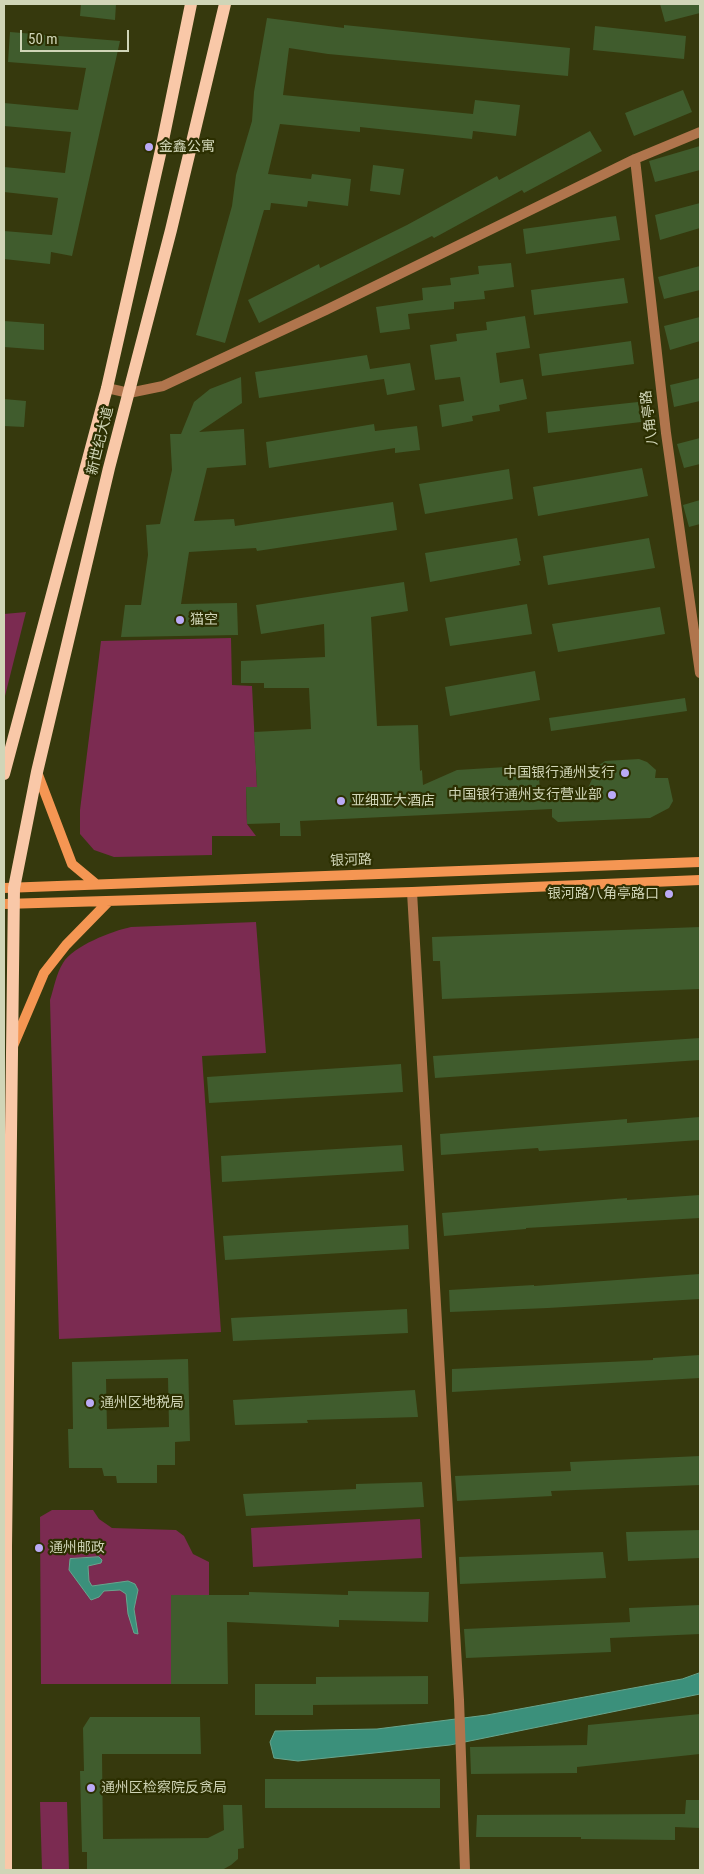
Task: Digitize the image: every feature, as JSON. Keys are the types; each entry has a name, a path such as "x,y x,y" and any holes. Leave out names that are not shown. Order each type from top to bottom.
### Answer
{"main road":[{"name":"新世纪大道","path":"4,774 107,388 161,150 191,4"},
{"name":"新世纪大道","path":"8,904 9,888 37,772 226,4"},
{"path":"37,772 72,864 96,884"},
{"name":"银河路","path":"9,888 700,862"},
{"path":"6,1870 5,1480 11,1052 8,904 412,892 700,880"},
{"path":"11,1052 44,973 66,945 110,901"}],"street":[{"path":"107,388 129,393 163,386 335,306 635,159 700,132"},
{"name":"八角亭路","path":"635,159 666,432 700,673"},
{"path":"412,892 459,1700 465,1870"}],"shaded area":[{"path":"26,612 4,700 4,614"},
{"path":"231,638 232,685 252,686 257,787 246,788 247,824 256,836 212,836 212,855 114,857 94,850 80,834 80,810 101,641"},
{"path":"256,922 266,1053 202,1056 221,1332 59,1339 50,1000 61,967 68,957 84,945 131,927"},
{"path":"52,1510 93,1510 99,1519 112,1528 176,1530 184,1536 193,1554 209,1562 209,1595 171,1595 171,1684 41,1684 40,1517"},
{"path":"420,1519 422,1558 253,1567 251,1528"},
{"path":"40,1802 67,1802 69,1870 42,1870"}],"water":[{"path":"99,1557 102,1560 101,1563 88,1566 89,1581 92,1586 128,1581 135,1584 138,1590 134,1609 138,1634 134,1633 128,1614 126,1594 120,1590 104,1591 99,1597 91,1600 69,1570 70,1559"},
{"path":"700,1673 700,1694 450,1745 298,1761 274,1758 270,1742 275,1731 377,1729 487,1715 682,1679"}],"building":[{"path":"81,4 116,4 115,20 80,16"},
{"path":"660,4 700,4 700,13 665,22"},
{"path":"267,18 344,28 344,25 570,48 568,76 328,54 289,48 283,95 473,114 475,100 520,105 516,136 473,131 472,139 360,127 360,132 280,124 268,174 311,179 312,174 351,179 348,206 308,201 307,207 271,203 270,210 264,210 225,343 196,335 232,206 236,175 252,121 254,92"},
{"path":"595,26 686,36 684,59 593,50"},
{"path":"10,32 120,41 72,256 51,252 50,264 4,259 4,231 52,235 58,198 4,192 4,167 65,173 71,132 4,126 4,103 78,110 86,68 8,62"},
{"path":"683,90 692,112 634,136 625,113"},
{"path":"590,131 602,151 524,193 522,190 434,238 432,236 259,323 248,300 319,264 320,268 407,225 497,176 499,180"},
{"path":"700,146 700,170 655,182 649,161"},
{"path":"373,165 404,169 400,195 370,191"},
{"path":"700,203 700,228 660,240 655,215"},
{"path":"616,216 620,240 526,254 523,229"},
{"path":"511,263 514,287 484,291 485,299 454,302 454,309 408,314 410,329 380,333 376,307 423,300 422,288 451,285 450,278 479,274 478,266"},
{"path":"700,266 700,290 664,299 658,277"},
{"path":"624,278 628,303 534,315 531,290"},
{"path":"525,316 530,348 496,353 500,383 523,379 527,399 499,405 500,411 472,416 473,421 442,427 439,405 464,401 460,377 435,380 430,345 457,341 456,334 487,330 486,322"},
{"path":"700,317 700,341 670,350 664,326"},
{"path":"4,321 44,324 44,350 4,347"},
{"path":"631,341 634,364 542,376 539,354"},
{"path":"367,355 370,369 410,363 415,390 387,395 384,379 259,398 255,372"},
{"path":"241,377 242,403 199,432 244,429 246,465 207,468 194,521 234,519 235,526 393,502 397,530 257,551 256,548 189,552 181,604 237,603 238,635 121,637 125,605 141,605 148,555 146,525 160,524 172,470 170,434 181,434 194,402 210,389"},
{"path":"700,378 700,401 674,407 670,385"},
{"path":"4,399 26,401 24,427 4,426"},
{"path":"638,402 641,422 548,433 546,412"},
{"path":"374,424 375,431 417,426 420,450 395,453 395,448 269,468 266,442"},
{"path":"700,438 700,464 684,468 677,444"},
{"path":"642,468 648,496 538,516 533,487"},
{"path":"509,469 513,499 425,514 419,484"},
{"path":"700,500 700,524 689,527 683,505"},
{"path":"517,538 520,565 430,582 425,553"},
{"path":"649,538 655,568 548,585 543,556"},
{"path":"404,582 408,611 371,617 377,726 418,725 420,771 422,770 423,785 457,770 538,765 540,790 588,788 598,766 605,761 639,759 647,762 656,770 655,778 668,778 673,801 669,808 650,818 558,822 552,817 552,809 300,821 301,836 280,836 280,823 247,824 246,787 257,787 254,732 311,729 309,688 264,688 264,683 241,683 241,661 325,657 324,624 261,634 256,605"},
{"path":"527,604 532,634 450,646 445,618"},
{"path":"660,607 665,634 558,652 552,624"},
{"path":"535,671 540,700 450,716 445,687"},
{"path":"685,698 687,711 551,731 549,718"},
{"path":"700,927 700,989 442,999 440,961 433,961 432,937"},
{"path":"700,1038 700,1060 435,1078 433,1056"},
{"path":"401,1064 403,1092 209,1103 207,1077"},
{"path":"700,1117 700,1140 539,1151 538,1148 441,1155 440,1134 627,1119 627,1123"},
{"path":"402,1145 404,1171 222,1182 221,1156"},
{"path":"700,1195 700,1218 526,1228 444,1236 442,1213 627,1198 627,1200"},
{"path":"408,1225 409,1249 225,1260 223,1236"},
{"path":"700,1274 700,1299 450,1312 449,1290"},
{"path":"407,1309 408,1333 233,1341 231,1318"},
{"path":"700,1355 700,1378 452,1392 452,1369 653,1360 653,1358"},
{"path":"188,1359 190,1441 175,1442 175,1465 157,1465 157,1483 117,1483 116,1476 104,1476 102,1468 69,1468 68,1429 73,1429 72,1362","holes":["168,1378 169,1427 107,1429 106,1379"]},
{"path":"415,1390 418,1417 307,1420 308,1423 235,1425 233,1400"},
{"path":"700,1456 700,1485 551,1491 552,1496 457,1501 455,1476 571,1471 570,1462"},
{"path":"422,1482 424,1507 246,1516 243,1494 356,1489 356,1484"},
{"path":"700,1530 700,1558 628,1561 626,1532"},
{"path":"603,1552 606,1578 460,1584 459,1557"},
{"path":"348,1591 429,1592 428,1622 339,1620 339,1627 227,1622 228,1684 171,1684 171,1595 249,1595 249,1592 348,1595"},
{"path":"700,1605 700,1634 610,1638 611,1652 466,1658 464,1629 630,1622 629,1608"},
{"path":"428,1676 428,1704 313,1705 313,1715 255,1715 255,1684 316,1684 316,1677"},
{"path":"700,1714 700,1754 577,1767 577,1773 471,1774 470,1747 587,1745 588,1725"},
{"name":"通州区检察院反贪局","path":"90,1717 200,1717 201,1754 102,1754 103,1839 208,1838 224,1830 223,1805 242,1805 244,1848 238,1849 238,1859 222,1870 87,1870 87,1852 82,1852 80,1771 84,1771 83,1728"},
{"path":"265,1779 440,1779 440,1808 265,1808"},
{"path":"686,1800 700,1800 700,1828 675,1827 675,1840 581,1839 581,1837 476,1837 477,1815 685,1814"}],"place":[{"name":"金鑫公寓","path":"149,147"},
{"name":"猫空","path":"180,620"},
{"name":"中国银行通州支行","path":"625,773"},
{"name":"中国银行通州支行营业部","path":"612,795"},
{"name":"亚细亚大酒店","path":"341,801"},
{"name":"银河路八角亭路口","path":"669,894"},
{"name":"通州区地税局","path":"90,1403"},
{"name":"通州邮政","path":"39,1548"},
{"name":"通州区检察院反贪局","path":"91,1788"}]}
